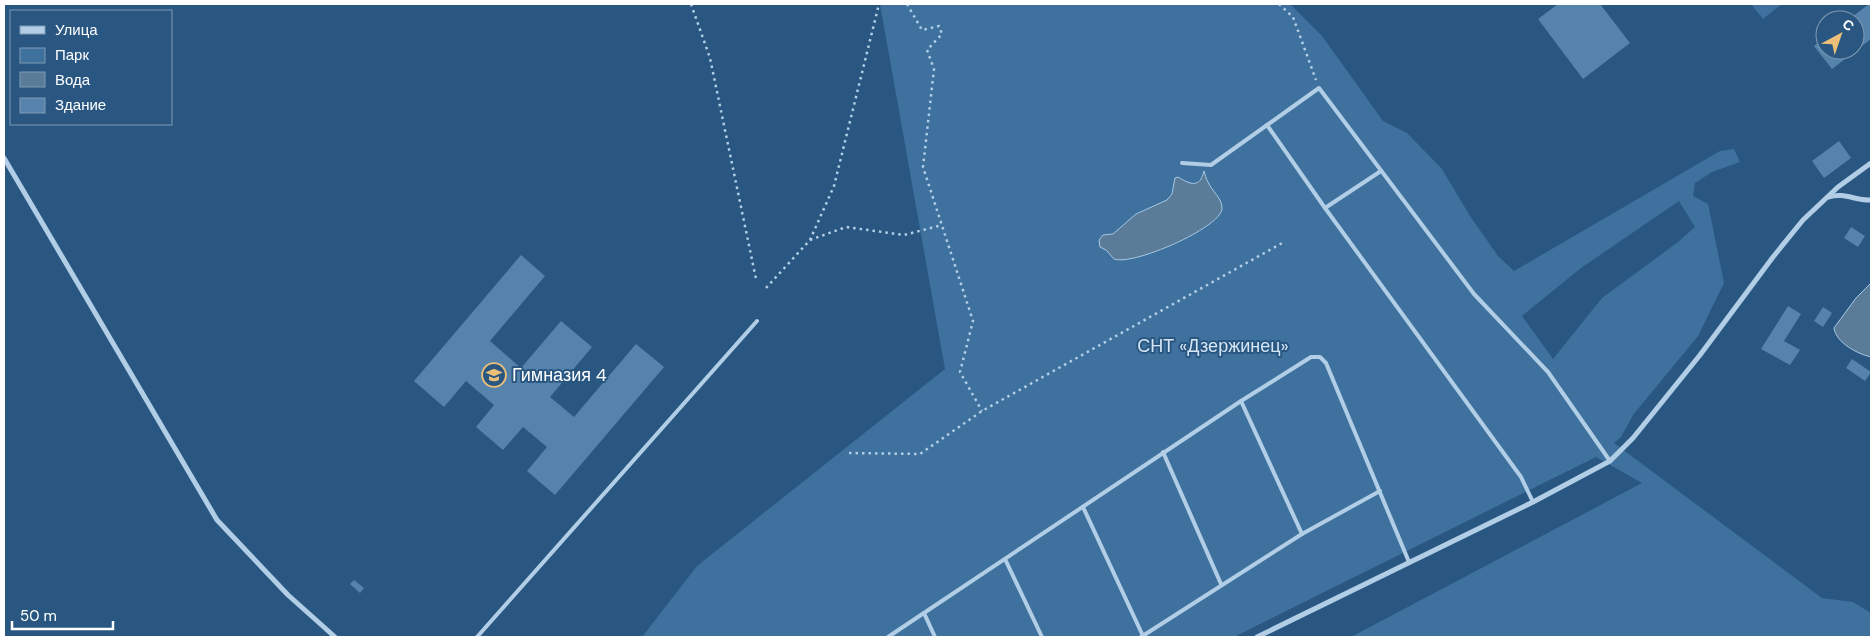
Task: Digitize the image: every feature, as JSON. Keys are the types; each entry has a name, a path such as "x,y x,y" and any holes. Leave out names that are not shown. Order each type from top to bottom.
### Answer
{"street":[{"path":"4,158 217,520 288,595 335,637"},
{"path":"1257,637 1533,502 1610,461 1633,438 1803,220 1826,198 1871,163"},
{"path":"1826,198 1841,195 1860,200 1871,200"}],"lane":[{"path":"1182,162 1211,165 1319,88 1474,294 1548,372 1610,461"},
{"path":"1267,125 1325,208 1521,477 1533,502"},
{"path":"1325,208 1381,171"},
{"path":"477,637 757,321"},
{"path":"888,637 1241,400 1311,357 1320,356 1326,363 1409,562"},
{"path":"1241,400 1302,534"},
{"path":"1163,452 1221,584"},
{"path":"1083,507 1142,636 1302,534 1380,491"},
{"path":"1005,558 1042,637"},
{"path":"924,613 935,637"}],"path":[{"path":"691,4 710,58 756,279"},
{"path":"766,288 810,240 834,186 879,4"},
{"path":"907,4 922,30 939,26 942,34 927,50 934,69 924,167 973,321 960,372 982,411"},
{"path":"1279,4 1293,17 1319,88"},
{"path":"810,240 846,227 904,234 942,225"},
{"path":"849,453 920,454 982,411 1284,242"}],"green space":[{"name":"СНТ «Дзержинец»","path":"880,4 1290,4 1322,36 1383,121 1407,133 1442,169 1470,216 1498,256 1514,271 1720,151 1734,149 1740,162 1712,172 1695,183 1693,196 1708,204 1724,283 1698,336 1633,415 1621,437 1614,443 1822,598 1853,602 1871,613 1871,637 1351,637 1642,483 1596,457 1234,637 642,637 697,566 945,369","holes":["1679,201 1695,227 1678,242 1602,298 1553,359 1522,316 1581,268"]},
{"path":"1751,4 1782,4 1763,19"}],"water":[{"path":"1204,171 1222,205 1218,217 1207,226 1174,244 1139,257 1124,260 1114,259 1106,250 1100,247 1099,240 1103,235 1113,234 1136,214 1167,200 1172,194 1175,178 1178,177 1187,182 1194,183 1200,180"},
{"path":"1871,283 1871,357 1848,347 1839,338 1834,328 1856,298"}],"building":[{"path":"1558,4 1600,4 1630,43 1583,79 1538,19"},
{"path":"1871,4 1871,39 1865,44 1865,10 1861,10"},
{"path":"1825,60 1844,60 1832,69"},
{"path":"1839,141 1851,158 1824,178 1812,161"},
{"path":"1851,227 1865,236 1858,247 1844,238"},
{"name":"Гимназия 4","path":"521,255 545,276 490,341 521,368 561,321 592,347 550,397 574,417 636,344 664,367 555,495 527,471 547,447 523,427 503,450 476,427 494,405 466,381 444,407 414,381"},
{"path":"1788,306 1801,314 1784,341 1800,350 1790,365 1761,349"},
{"path":"1823,307 1832,313 1823,327 1814,321"},
{"path":"1852,359 1871,372 1865,381 1846,368"},
{"path":"354,580 364,588 360,593 350,584"}],"place":[{"name":"Гимназия 4","path":"494,375"}]}
